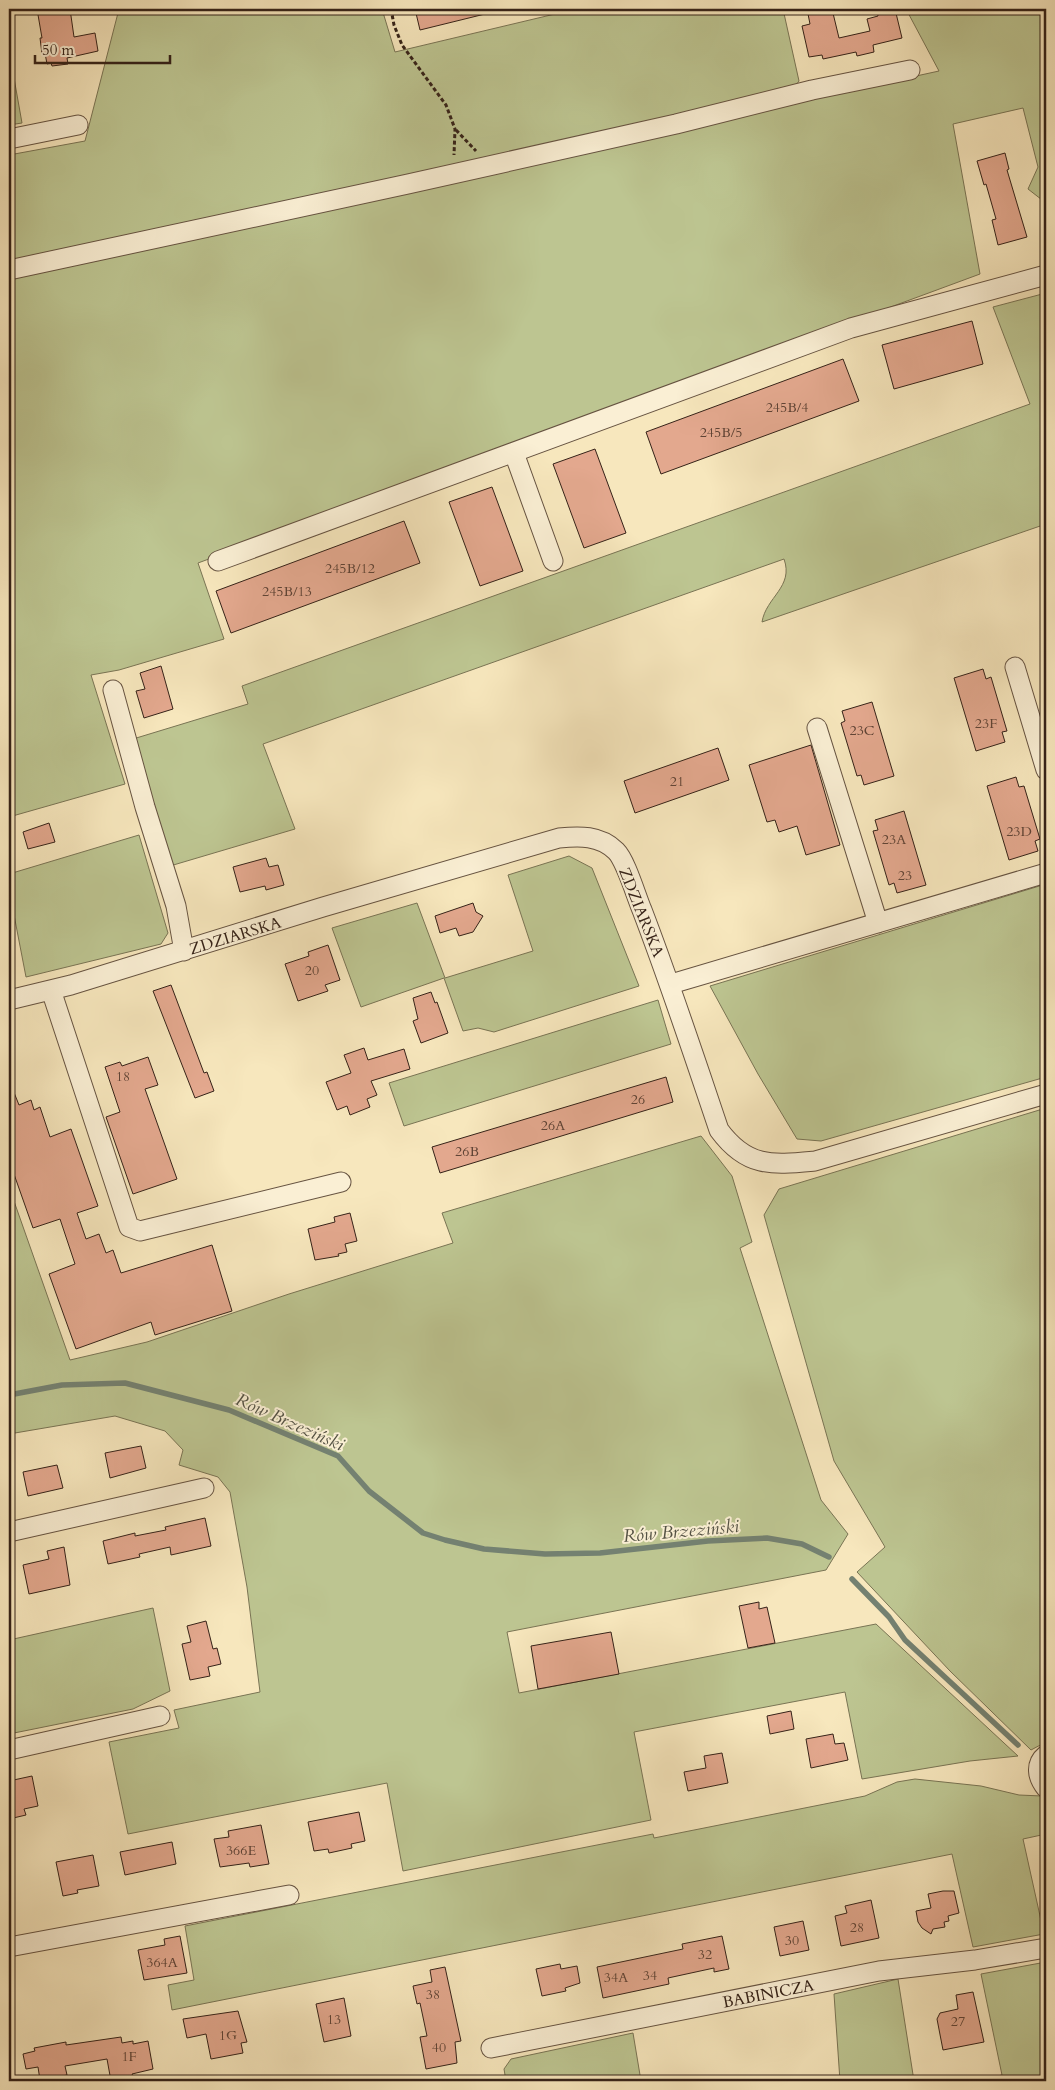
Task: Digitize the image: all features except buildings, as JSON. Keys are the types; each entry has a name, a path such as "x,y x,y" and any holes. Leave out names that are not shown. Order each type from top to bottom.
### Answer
{"street":[{"path":"9,270 452,174 676,124 812,90 910,70"},
{"path":"9,139 78,125"},
{"path":"218,561 851,328 1046,275"},
{"path":"514,453 554,561"},
{"path":"1015,667 1046,770"},
{"path":"113,690 145,807 176,906 184,951"},
{"path":"817,728 878,923"},
{"name":"ZDZIARSKA","path":"9,1000 51,990 184,951 323,907 559,838 581,836 604,842 617,852 671,984 719,1130 731,1146 755,1160 777,1163 815,1161 1046,1094"},
{"path":"671,984 1046,873"},
{"path":"51,990 129,1227 140,1231 341,1182"},
{"path":"9,1532 204,1488"},
{"path":"9,1750 160,1716"},
{"path":"1046,1755 1040,1763 1038,1771 1046,1788"},
{"path":"9,1947 289,1895"},
{"name":"BABINICZA","path":"491,2048 879,1971 975,1960 1046,1948"}],"path":[{"path":"391,9 394,25 402,45 446,105 455,130 452,174"},
{"path":"455,130 490,165"}],"green space":[{"path":"119,9 382,9 395,52 576,9 783,9 799,81 793,89 9,263 9,155 85,141"},
{"path":"906,9 1046,9 1046,203 1028,189 1038,167 1023,108 953,124 980,274 198,563 224,639 119,670 91,675 125,784 9,817 9,275 939,71"},
{"path":"9,50 22,123 9,125"},
{"path":"1046,293 1046,524 762,622 785,577 784,559 263,744 295,829 170,866 133,739 248,704 242,686 1030,404 993,307"},
{"path":"139,835 168,933 161,944 26,977 9,889 9,874"},
{"path":"569,856 592,868 639,986 494,1032 478,1028 463,1031 444,978 361,1007 332,928 417,903 445,978 533,951 508,875"},
{"path":"1046,884 1046,1077 821,1141 797,1139 758,1074 710,986"},
{"path":"658,1000 671,1044 404,1126 389,1083"},
{"path":"1046,1108 1046,1742 1031,1750 950,1671 857,1572 885,1547 834,1461 764,1215 779,1189"},
{"path":"701,1136 732,1176 752,1242 740,1248 821,1500 848,1534 826,1570 507,1632 519,1693 876,1624 1018,1756 970,1761 862,1779 845,1692 634,1732 651,1820 403,1871 387,1783 128,1834 109,1742 179,1728 174,1710 260,1692 247,1587 230,1492 218,1477 179,1465 183,1450 165,1431 115,1416 9,1434 9,1187 70,1360 147,1342 289,1294 453,1243 442,1213"},
{"path":"153,1608 170,1691 133,1709 9,1734 9,1640"},
{"path":"915,1779 981,1786 1019,1795 1042,1796 1046,1803 1046,1834 1023,1839 1044,1934 973,1947 952,1854 172,2010 168,1985 194,1980 185,1926 653,1834 654,1838 865,1796 897,1782"},
{"path":"1046,1962 1046,2081 971,2081 1002,2075 981,1974"},
{"path":"898,1979 914,2081 840,2081 834,1994"},
{"path":"633,2033 641,2081 506,2081 504,2069 511,2059"}],"waterway":[{"name":"Rów Brzeziński","path":"9,1395 62,1385 125,1383 229,1410 338,1456 369,1491 423,1533 484,1549 545,1554 600,1553 708,1541 767,1538 802,1544 829,1557"},
{"name":"Rów Brzeziński","path":"852,1579 889,1617 905,1640 1018,1745"}]}
